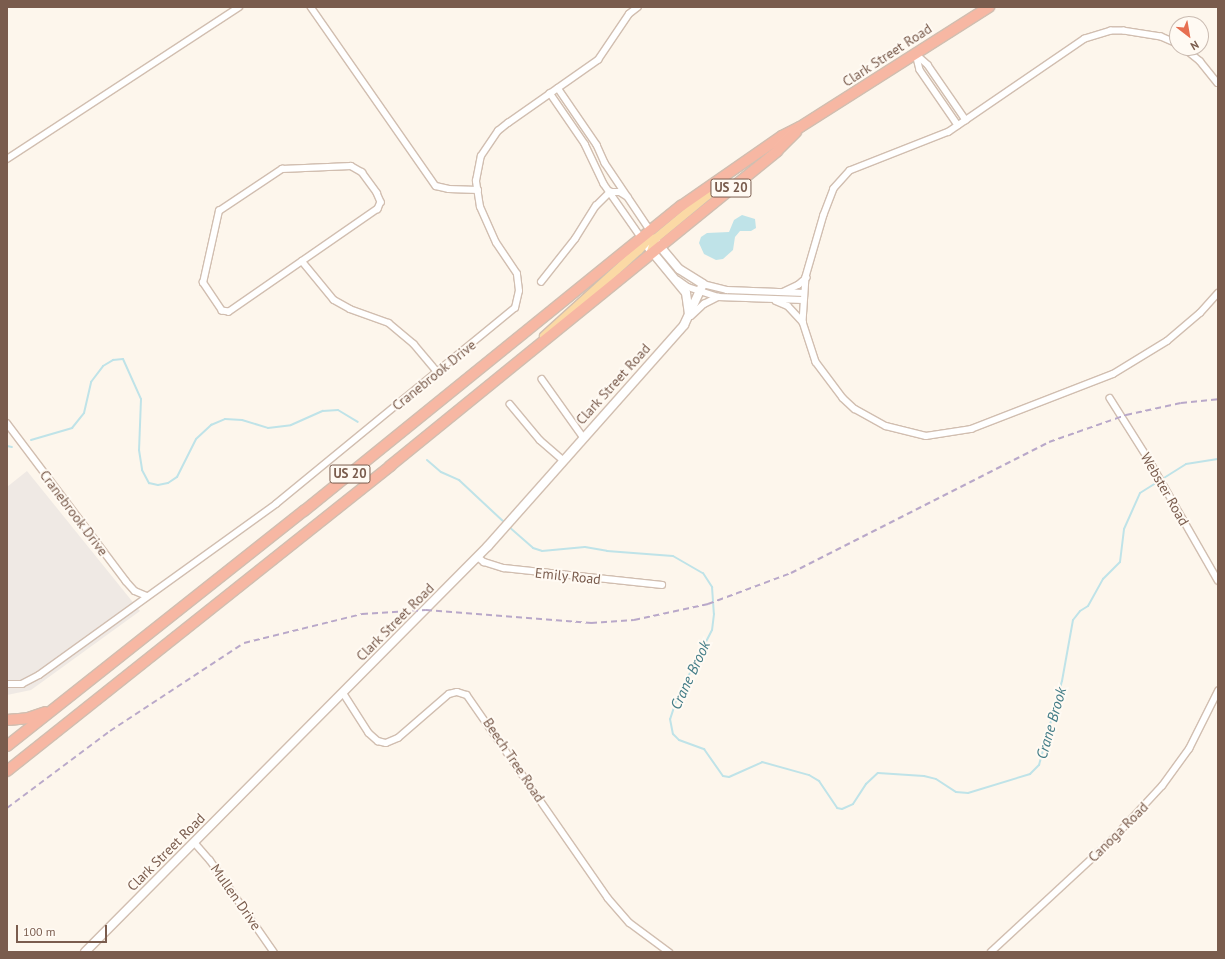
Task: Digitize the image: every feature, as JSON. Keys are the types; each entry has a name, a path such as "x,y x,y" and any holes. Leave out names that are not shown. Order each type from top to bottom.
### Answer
{"highway":[{"name":"Clark Street Road","path":"7,746 643,240 650,230 776,140 800,128 989,7"},
{"name":"Clark Street Road","path":"655,246 777,151 800,128"},
{"name":"US 20","path":"7,771 524,357 655,246"},
{"path":"7,720 28,718 55,707"}],"main road":[{"path":"655,246 708,195 724,176"},
{"path":"524,357 565,315 643,240"}],"street":[{"path":"7,159 239,7"},
{"path":"311,7 436,186 449,189 478,190"},
{"name":"Cranebrook Drive","path":"7,684 22,684 33,679 276,504 438,373 515,308 519,291 517,274 496,243 483,217 476,181 481,156 498,131 605,52 620,27 638,7"},
{"path":"1169,41 1142,32 1113,31 1096,35 1075,44 966,120 937,138 860,166 843,177 828,202 806,278 803,300 803,322 816,362 843,398 855,409 886,426 926,436 972,429 1113,374 1167,341 1200,313 1218,293"},
{"path":"916,54 928,65 966,120"},
{"path":"916,54 920,70 958,125"},
{"path":"1194,56 1200,61 1218,83"},
{"path":"558,88 650,230 661,265 676,279 688,300 689,317"},
{"path":"550,93 587,147 610,192 643,240 655,246 701,288 804,293"},
{"path":"351,166 358,169 377,193 380,205 302,261 227,312 222,311 216,305 204,283 220,211 282,169 351,166"},
{"path":"541,282 575,239 596,206 610,192 620,192 630,198"},
{"path":"302,261 334,300 350,309 381,318 407,338 438,373"},
{"path":"780,293 798,285 806,278"},
{"path":"676,279 701,288 718,297 803,300"},
{"name":"Clark Street Road","path":"85,952 344,694 478,557 530,501 689,317 701,288"},
{"path":"689,317 704,304 718,297"},
{"path":"770,300 788,306 803,322"},
{"path":"542,379 584,438"},
{"name":"Webster Road","path":"1110,398 1164,485 1218,580"},
{"path":"510,404 540,440 564,461"},
{"name":"Cranebrook Drive","path":"7,423 126,581 135,591 147,596"},
{"name":"Emily Road","path":"478,557 484,562 504,568 662,585"},
{"name":"Canoga Road","path":"991,952 1111,841 1162,786 1189,749 1218,691"},
{"name":"Beech Tree Road","path":"344,694 371,736 386,743 398,738 449,694 457,692 467,695 608,898 630,922 669,952"},
{"name":"Mullen Drive","path":"195,843 210,860 274,952"}],"shaded area":[{"path":"27,471 140,611 31,690 7,695 7,487"}],"water":[{"path":"742,215 755,219 756,228 751,231 740,231 735,237 733,250 723,259 716,260 704,254 699,243 701,237 707,233 729,232 734,220"}],"waterway":[{"path":"31,440 72,428 84,413 91,382 103,366 113,360 123,359 141,399 139,450 142,470 149,483 158,485 168,483 177,477 196,439 211,425 225,419 242,420 268,428 291,425 323,411 338,410 358,422"},
{"path":"7,446 12,447"},
{"name":"Crane Brook","path":"508,526 533,548 542,551 585,547 607,551 673,556 703,573 712,587 714,614 712,630 677,698 670,719 673,734 679,740 704,749 723,776 729,777 762,762 809,775 819,781 837,808 842,809 853,804 866,784 878,773 924,776 936,779 956,792 968,793 1030,774 1039,765 1062,681 1073,620 1080,611 1088,606 1103,579 1120,562 1124,529 1140,493 1186,464 1218,459"},
{"name":"Crane Brook","path":"427,460 441,472 459,480 505,523"}],"railway":[{"path":"7,808 110,731 244,643 362,614 426,610 591,623 634,620 708,604 791,573 1049,442 1126,415 1181,403 1218,399"}]}
